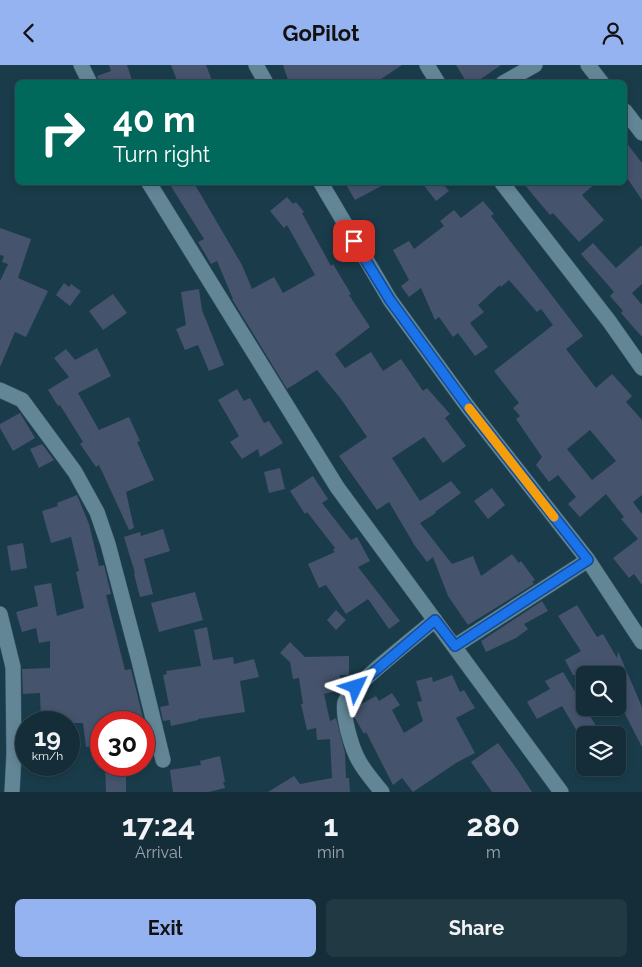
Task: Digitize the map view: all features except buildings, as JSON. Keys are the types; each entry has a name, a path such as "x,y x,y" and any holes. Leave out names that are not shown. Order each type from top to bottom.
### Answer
{"street":[{"path":"81,65 88,80"},
{"path":"256,65 264,80"},
{"path":"427,65 436,80"},
{"path":"508,80 535,65"},
{"path":"588,65 600,80"},
{"path":"627,114 642,133"},
{"path":"150,185 337,487 561,792"},
{"path":"322,185 390,300 468,407 588,560 642,642"},
{"path":"504,185 609,321 642,368"},
{"path":"0,390 22,400 75,472 97,512 108,544 140,661 163,759"},
{"path":"455,646 588,560"},
{"path":"0,614 13,667 14,745 12,792"},
{"path":"382,792 359,762 353,749 346,718 345,702 356,687 435,620"}],"slow traffic":[{"path":"469,408 554,517"}],"route":[{"path":"354,241 390,300 468,407 588,560 455,646 435,620 356,687"}]}
